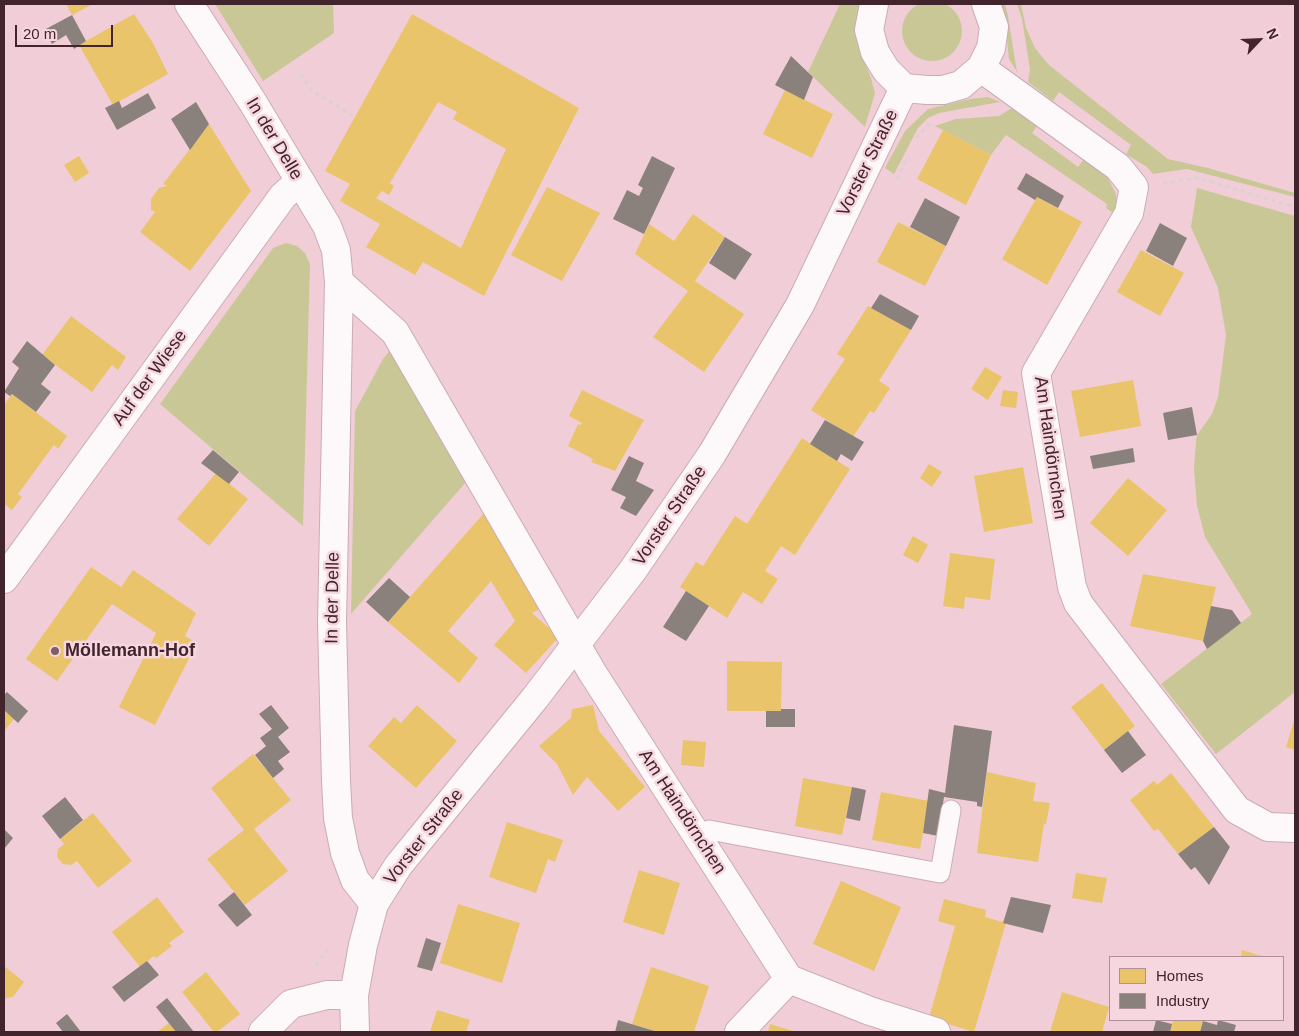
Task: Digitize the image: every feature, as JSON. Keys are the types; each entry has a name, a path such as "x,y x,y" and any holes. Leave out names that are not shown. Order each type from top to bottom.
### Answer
{"street":[{"name":"In der Delle","path":"189,4 327,226 336,250 339,282 332,622 338,818 345,853 355,880 374,904"},
{"name":"Vorster Straße","path":"874,4 869,30 875,52 886,70 904,88 943,90 960,85 981,68 991,48 994,27 986,4"},
{"path":"981,68 1118,166 1134,187"},
{"name":"Vorster Straße","path":"354,1032 354,995 363,946 374,904 398,866 633,570 712,454 800,305 904,88"},
{"name":"Auf der Wiese","path":"4,579 283,196 300,182"},
{"name":"Am Haindörnchen","path":"1134,187 1129,213 1036,373 1072,586 1078,603 1088,619 1236,810 1268,826 1295,828"},
{"path":"339,282 395,332 575,644"},
{"name":"Am Haindörnchen","path":"575,644 789,979"},
{"path":"739,1032 789,979 870,1011 936,1032"},
{"path":"263,1032 291,1004 327,994 354,995"}],"lane":[{"path":"697,836 708,830 940,873 951,810"}],"path":[{"path":"301,74 311,90 355,117"},
{"path":"1134,187 1199,178 1295,207"},
{"path":"314,997 311,977 322,955 335,939"}],"shaded area":[{"path":"932,1 949,6 957,14 962,31 957,48 949,56 932,61 915,56 907,48 902,31 907,14 915,6"},
{"path":"215,4 333,4 334,33 263,81"},
{"path":"840,4 861,4 857,17 856,33 859,49 875,93 865,127 808,72"},
{"path":"1000,4 1005,4 1008,16 1017,72 1009,59 1005,21"},
{"path":"1017,4 1021,4 1026,28 1035,48 1049,65 1168,159 1208,168 1295,193 1295,197 1187,169 1153,174 1147,167 1126,154 1131,145 1059,92 1053,101 1028,82 1030,69 1022,19"},
{"path":"988,97 1000,102 939,113 928,118 918,128 894,174 885,168 905,131 928,109 970,99"},
{"path":"1012,108 1037,126 1032,133 1078,167 1084,159 1108,178 1116,194 1117,204 1113,213 1106,208 1107,204 1006,135 991,155 935,126 956,119 999,116"},
{"path":"1197,188 1295,216 1295,692 1216,754 1161,684 1252,614 1205,537 1197,506 1194,469 1197,435 1212,414 1218,397 1226,335 1218,288 1191,227"},
{"path":"286,243 297,246 305,253 310,264 303,526 160,404 273,248"},
{"path":"391,349 466,482 351,614 355,411 383,359"}],"building: Homes":[{"path":"66,4 93,4 72,15"},
{"path":"134,14 153,43 168,74 113,105 79,45"},
{"path":"412,14 579,108 484,296 423,262 415,275 366,247 380,224 340,201 350,184 325,171","holes":["438,102 457,112 453,119 506,149 461,248 376,198 382,191 389,195 394,186 390,183"]},
{"path":"785,90 833,114 812,158 763,134"},
{"path":"209,124 251,191 190,271 140,232 155,212 151,210 151,199 159,188 167,186 163,184"},
{"path":"943,130 991,155 966,205 917,179"},
{"path":"79,156 89,173 75,182 64,165"},
{"path":"547,187 600,213 562,281 511,255"},
{"path":"1037,197 1082,222 1047,285 1002,259"},
{"path":"693,214 725,237 695,281 744,314 704,372 653,337 688,291 635,254 649,224 674,241"},
{"path":"898,222 946,246 925,286 877,262"},
{"path":"1141,250 1184,273 1160,316 1117,292"},
{"path":"868,306 911,330 879,381 890,388 874,413 870,411 853,437 811,410 845,359 837,354"},
{"path":"71,316 126,357 118,370 112,365 92,392 42,355"},
{"path":"985,367 1002,377 988,400 971,389"},
{"path":"1133,380 1141,426 1080,437 1071,391"},
{"path":"582,390 644,420 615,471 591,462 593,459 568,446 578,424 581,425 582,423 569,416"},
{"path":"1003,390 1018,392 1016,408 1000,406"},
{"path":"12,394 67,436 58,449 54,445 45,457 18,494 22,497 12,510 4,504 4,405"},
{"path":"802,438 850,469 795,555 781,546 765,571 778,579 762,604 743,592 727,618 680,587 696,562 703,566 735,516 747,524"},
{"path":"929,464 942,472 932,487 920,478"},
{"path":"1023,467 1033,523 984,532 974,476"},
{"path":"216,473 248,499 209,546 177,519"},
{"path":"1128,478 1167,510 1128,556 1090,523"},
{"path":"484,513 542,608 532,613 559,637 526,673 494,645 515,621 491,581 448,631 478,658 459,683 388,622"},
{"path":"913,536 928,545 918,563 903,555"},
{"path":"950,553 995,559 990,600 965,597 964,609 943,606"},
{"name":"Möllemann-Hof","path":"91,567 121,587 133,570 196,613 185,636 197,643 155,725 119,707 156,633 112,604 57,681 26,659"},
{"path":"1143,574 1216,587 1203,641 1130,626"},
{"path":"727,661 782,662 781,711 727,711"},
{"path":"1102,683 1135,726 1104,750 1071,707"},
{"path":"417,705 457,741 416,788 368,746 394,717 401,723"},
{"path":"593,705 599,731 645,787 618,811 587,777 573,795 557,764 539,746 571,718 572,709"},
{"path":"4,710 14,719 4,731"},
{"path":"1295,717 1295,750 1286,747"},
{"path":"683,740 706,742 704,767 681,765"},
{"path":"253,754 291,800 254,829 288,871 245,905 207,859 244,830 211,788"},
{"path":"987,772 1036,783 1033,801 1050,803 1046,824 1044,824 1038,862 977,853"},
{"path":"1171,773 1214,827 1178,854 1158,829 1154,831 1130,800 1154,781 1157,785"},
{"path":"803,778 852,787 842,835 795,826"},
{"path":"881,792 929,801 920,849 872,840"},
{"path":"93,813 132,861 98,888 77,861 71,865 63,864 57,857 58,849 64,844 60,839"},
{"path":"507,822 563,840 555,862 548,859 536,893 489,877"},
{"path":"639,870 680,883 664,935 623,922"},
{"path":"1076,873 1107,878 1102,903 1072,898"},
{"path":"841,881 901,907 874,971 813,944"},
{"path":"157,897 184,932 169,943 172,946 156,958 154,956 140,967 112,932"},
{"path":"944,899 986,910 985,917 1006,923 974,1032 929,1018 955,926 938,921"},
{"path":"458,904 520,923 502,983 440,963"},
{"path":"1242,950 1262,956 1241,956"},
{"path":"4,966 24,982 13,997 6,998 4,1002"},
{"path":"651,967 709,986 694,1032 659,1032 632,1024"},
{"path":"206,972 240,1014 217,1032 214,1032 182,992"},
{"path":"1062,992 1109,1007 1102,1032 1050,1032"},
{"path":"437,1010 470,1020 466,1032 430,1032"},
{"path":"1173,1021 1203,1021 1200,1032 1170,1032"},
{"path":"169,1023 176,1032 157,1032"},
{"path":"770,1024 797,1032 768,1032"}],"building: Industry":[{"path":"72,15 86,41 74,49 66,35 52,44 44,30"},
{"path":"791,56 813,77 804,100 775,85"},
{"path":"148,93 156,108 117,130 105,108 119,101 122,108"},
{"path":"196,102 209,124 190,150 171,119"},
{"path":"652,156 675,168 644,234 613,219 627,190 639,196 643,188 638,185"},
{"path":"1026,173 1064,196 1058,208 1037,197 1035,200 1017,189"},
{"path":"925,198 960,217 946,246 910,227"},
{"path":"1160,223 1187,238 1173,266 1146,251"},
{"path":"725,237 752,254 735,280 709,263"},
{"path":"880,294 919,316 911,330 871,308"},
{"path":"27,341 55,365 41,384 51,392 36,412 12,394 10,396 4,392 19,368 12,362"},
{"path":"1192,407 1197,435 1168,440 1163,413"},
{"path":"825,420 864,442 852,461 841,454 837,461 810,444"},
{"path":"1133,448 1135,462 1093,469 1090,456"},
{"path":"213,450 239,472 229,484 201,463"},
{"path":"629,456 644,463 636,481 654,490 636,516 620,508 626,497 611,490"},
{"path":"389,578 410,597 388,622 366,602"},
{"path":"686,591 709,606 686,641 663,627"},
{"path":"1211,606 1232,610 1241,623 1207,649 1203,641"},
{"path":"7,692 28,711 18,723 4,710 4,695"},
{"path":"271,705 289,728 278,737 290,752 278,761 284,769 273,778 255,755 266,746 260,738 272,729 259,714"},
{"path":"781,709 795,709 795,727 766,727 766,711 781,711"},
{"path":"954,725 992,731 982,807 977,806 977,802 944,797 938,836 923,833 929,789 945,793"},
{"path":"1128,731 1146,755 1122,773 1104,750"},
{"path":"852,787 866,790 860,821 846,818"},
{"path":"65,797 83,820 60,839 42,816"},
{"path":"1214,827 1230,847 1209,885 1195,867 1191,870 1178,854"},
{"path":"4,829 13,838 4,849"},
{"path":"234,892 252,915 237,927 218,905"},
{"path":"1011,897 1051,905 1043,933 1003,923"},
{"path":"426,938 441,943 432,971 417,967"},
{"path":"147,961 159,975 124,1002 112,987"},
{"path":"167,998 194,1032 176,1032 156,1007"},
{"path":"67,1014 81,1032 63,1032 56,1023"},
{"path":"618,1020 658,1032 615,1032"},
{"path":"1156,1021 1172,1024 1170,1032 1153,1032"},
{"path":"1203,1021 1217,1025 1218,1021 1222,1021 1236,1025 1234,1032 1200,1032"}],"place":[{"name":"Möllemann-Hof","path":"55,651"}]}
